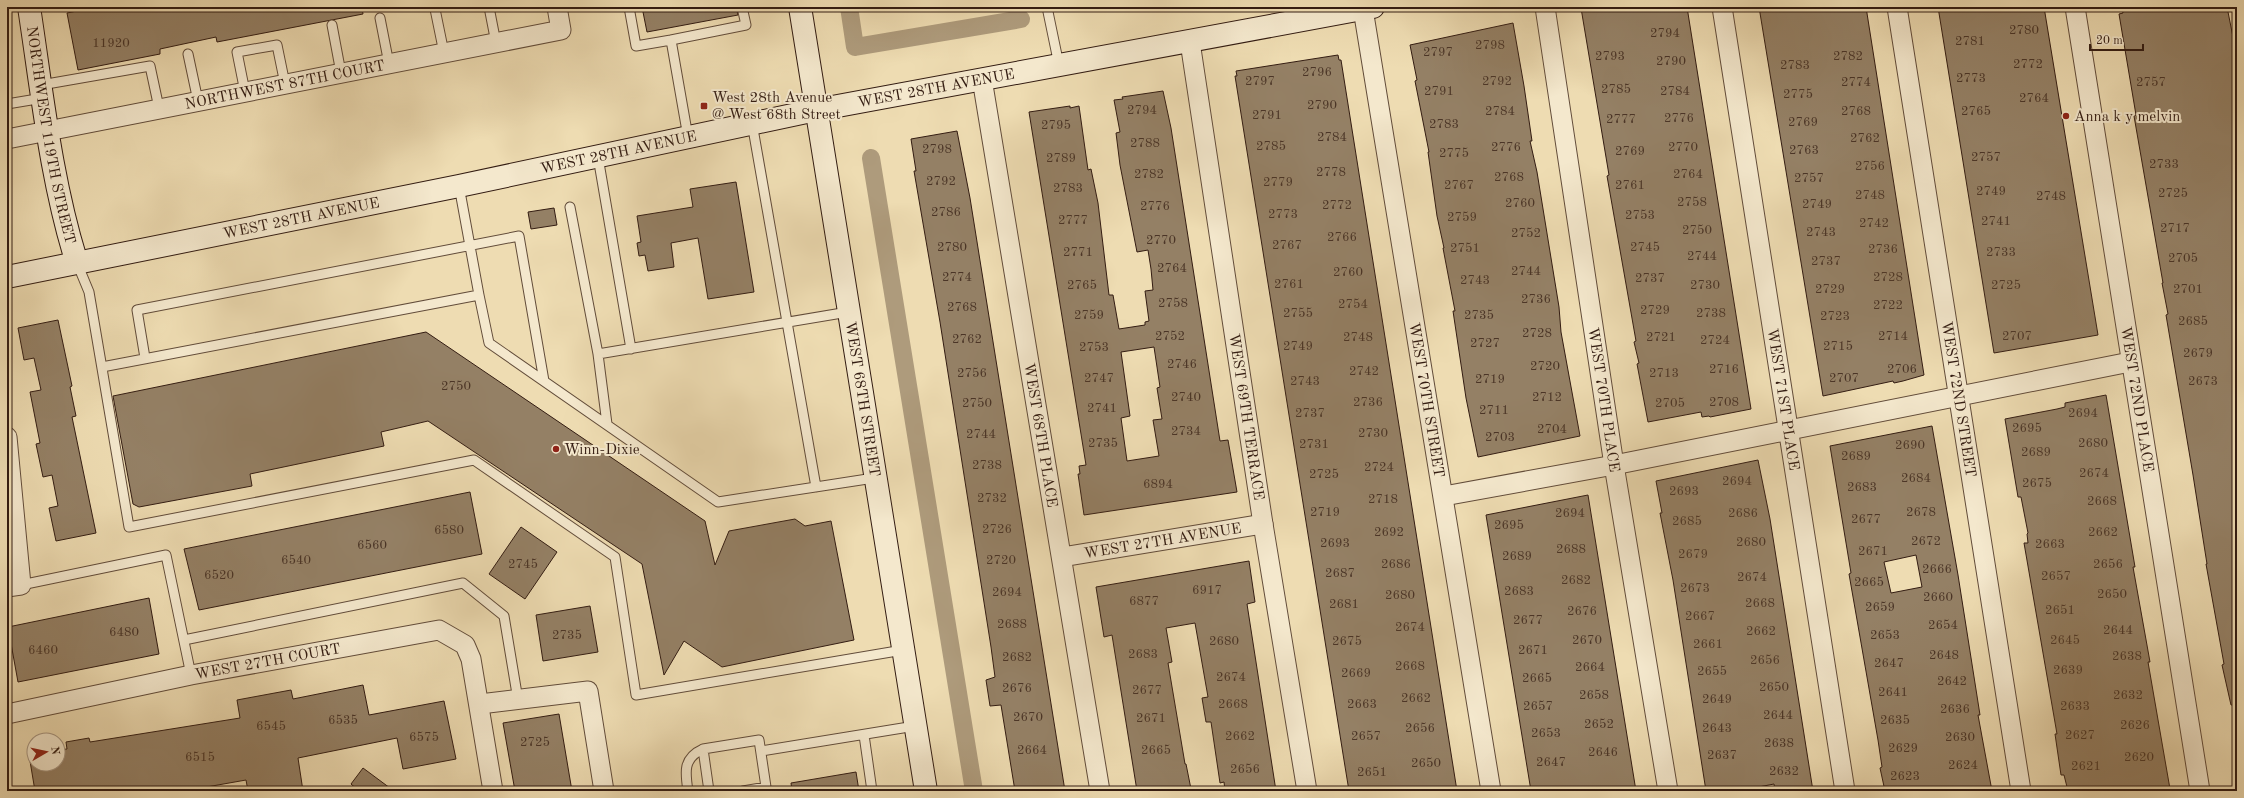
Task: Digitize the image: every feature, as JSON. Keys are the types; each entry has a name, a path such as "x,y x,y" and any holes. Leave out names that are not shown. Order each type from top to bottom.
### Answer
{"main road":[{"name":"NORTHWEST 119TH STREET","path":"29,7 48,130 67,230 77,263"},
{"name":"WEST 68TH STREET","path":"800,7 874,478 926,791"},
{"name":"WEST 28TH AVENUE","path":"7,277 459,186 816,110 1368,8"}],"street":[{"name":"NORTHWEST 87TH COURT","path":"7,139 562,30 558,7"},
{"name":"WEST 70TH PLACE","path":"1545,7 1614,464 1668,791"},
{"name":"WEST 71ST PLACE","path":"1722,7 1846,791"},
{"name":"WEST 72ND STREET","path":"1897,7 2021,791"},
{"name":"WEST 72ND PLACE","path":"2075,7 2130,362 2200,791"},
{"name":"WEST 70TH STREET","path":"1368,8 1491,791"},
{"name":"WEST 69TH TERRACE","path":"1190,42 1263,524 1307,791"},
{"name":"WEST 68TH PLACE","path":"982,79 1100,791"},
{"path":"1444,496 2130,362"},
{"path":"7,440 14,586"},
{"name":"WEST 27TH AVENUE","path":"1062,557 1263,524"},
{"name":"WEST 27TH COURT","path":"7,714 191,675 439,630 465,645 471,659 480,704 493,791"},
{"path":"480,704 588,691 604,791"}],"lane":[{"path":"489,7 496,43"},
{"path":"629,7 636,46 746,26 742,7"},
{"path":"1048,7 1059,65"},
{"path":"435,9 444,53"},
{"path":"380,18 389,64"},
{"path":"332,25 341,73"},
{"path":"671,40 688,137"},
{"path":"245,92 237,52 277,44 285,84"},
{"path":"188,54 198,101"},
{"path":"7,104 42,92 150,66 159,108"},
{"path":"752,123 816,487"},
{"path":"598,156 631,348"},
{"path":"459,186 489,343 718,502 874,478"},
{"path":"570,207 598,354 606,424"},
{"path":"145,358 137,310 519,236 544,381"},
{"path":"77,263 88,292 129,527 474,460 615,557 636,695 903,650"},
{"path":"102,367 479,295"},
{"path":"598,354 848,312"},
{"path":"14,586 166,555 191,675"},
{"path":"184,640 463,583 504,616 518,700"},
{"path":"760,751 915,726"},
{"path":"864,735 872,791"},
{"path":"688,791 685,769 689,759 703,749 759,740 766,787 743,791"},
{"path":"703,749 709,791"}],"building":[{"path":"97,7 362,7 363,14 217,42 216,37 160,49 160,54 78,70 67,13"},
{"path":"642,7 736,7 738,15 647,32"},
{"path":"1687,7 1751,409 1710,417 1702,417 1701,412 1648,422 1637,364 1639,363 1634,342 1636,341 1607,176 1609,175 1581,8"},
{"path":"1759,7 1866,7 1924,375 1894,383 1893,381 1823,396"},
{"path":"1938,7 2044,7 2098,335 1994,353"},
{"path":"2122,7 2227,7 2234,42 2237,61 2237,705 2231,705 2222,665 2224,664 2206,564 2193,475 2166,315 2168,314 2134,116 2136,115 2119,14 2123,13"},
{"path":"1513,23 1532,141 1530,141 1537,172 1559,307 1561,332 1580,436 1478,457 1466,398 1453,311 1455,311 1437,216 1429,152 1415,81 1417,80 1410,45"},
{"path":"1338,55 1339,60 1341,60 1457,791 1349,791 1343,754 1235,76 1237,76 1236,71"},
{"path":"1163,91 1171,128 1220,441 1228,440 1237,492 1084,515 1078,474 1080,474 1079,466 1086,465 1029,112 1079,106 1088,170 1091,169 1098,203 1109,295 1113,295 1119,329 1145,325 1145,322 1149,321 1145,291 1153,290 1151,269 1148,250 1137,252 1120,165 1116,133 1120,132 1114,100 1123,99 1122,97","holes":["1154,347 1160,387 1157,388 1162,419 1153,420 1159,456 1127,461 1121,418 1130,416 1121,352"]},
{"path":"957,131 970,198 1065,791 1015,791 1001,705 990,706 986,680 995,677 991,647 940,322 914,171 916,171 911,139"},
{"path":"736,182 754,292 708,299 698,238 671,243 674,267 648,271 645,255 639,256 637,243 641,242 637,216 693,207 690,189"},
{"path":"554,208 557,225 531,229 528,212"},
{"path":"58,320 72,386 70,387 76,416 72,417 96,533 56,541 49,508 58,506 52,475 43,477 36,444 40,443 30,392 41,390 34,358 24,360 18,328"},
{"path":"426,332 705,521 715,565 729,531 795,519 805,526 831,521 854,640 722,667 684,641 664,675 642,564 428,421 381,432 384,446 250,474 252,486 139,507 133,504 113,396"},
{"path":"2106,395 2135,567 2133,567 2150,662 2148,662 2170,789 2161,791 2068,791 2064,775 2061,775 2055,734 2057,734 2024,543 2028,543 2028,533 2021,497 2018,497 2005,419 2057,409 2065,407 2065,403"},
{"path":"1932,426 1958,575 1980,715 1978,715 1992,791 1885,791 1880,768 1882,767 1878,740 1849,574 1851,573 1830,446","holes":["1916,555 1922,587 1891,593 1884,562"]},
{"path":"1758,460 1770,519 1813,791 1775,791 1774,784 1738,791 1706,791 1656,481"},
{"path":"470,492 482,554 199,610 184,549"},
{"path":"1588,495 1636,791 1531,791 1486,515"},
{"path":"521,527 557,552 525,599 489,574"},
{"path":"1249,561 1255,602 1247,604 1276,791 1225,791 1224,782 1220,783 1211,722 1206,722 1202,698 1208,697 1195,623 1166,628 1172,662 1168,663 1185,764 1191,789 1137,791 1112,635 1104,637 1096,587"},
{"path":"149,598 159,654 18,682 8,627"},
{"path":"590,606 598,652 543,661 536,615"},
{"path":"363,685 369,715 444,701 456,759 403,769 397,738 298,758 303,791 248,791 246,780 184,791 35,791 32,772 66,772 66,742 89,738 90,742 240,718 237,700 291,690 293,699"},
{"path":"559,714 572,791 515,791 503,723"},
{"path":"363,768 394,791 359,791 351,784"},
{"path":"856,772 859,791 792,791 791,783"}],"waterway":[{"path":"849,7 855,47 1021,19"},
{"path":"871,158 974,791"}],"place":[{"name":"West 28th Avenue @ West 68th Street","path":"704,106"},
{"name":"Anna k y melvin","path":"2066,116"},
{"name":"Winn-Dixie","path":"556,449"}]}
